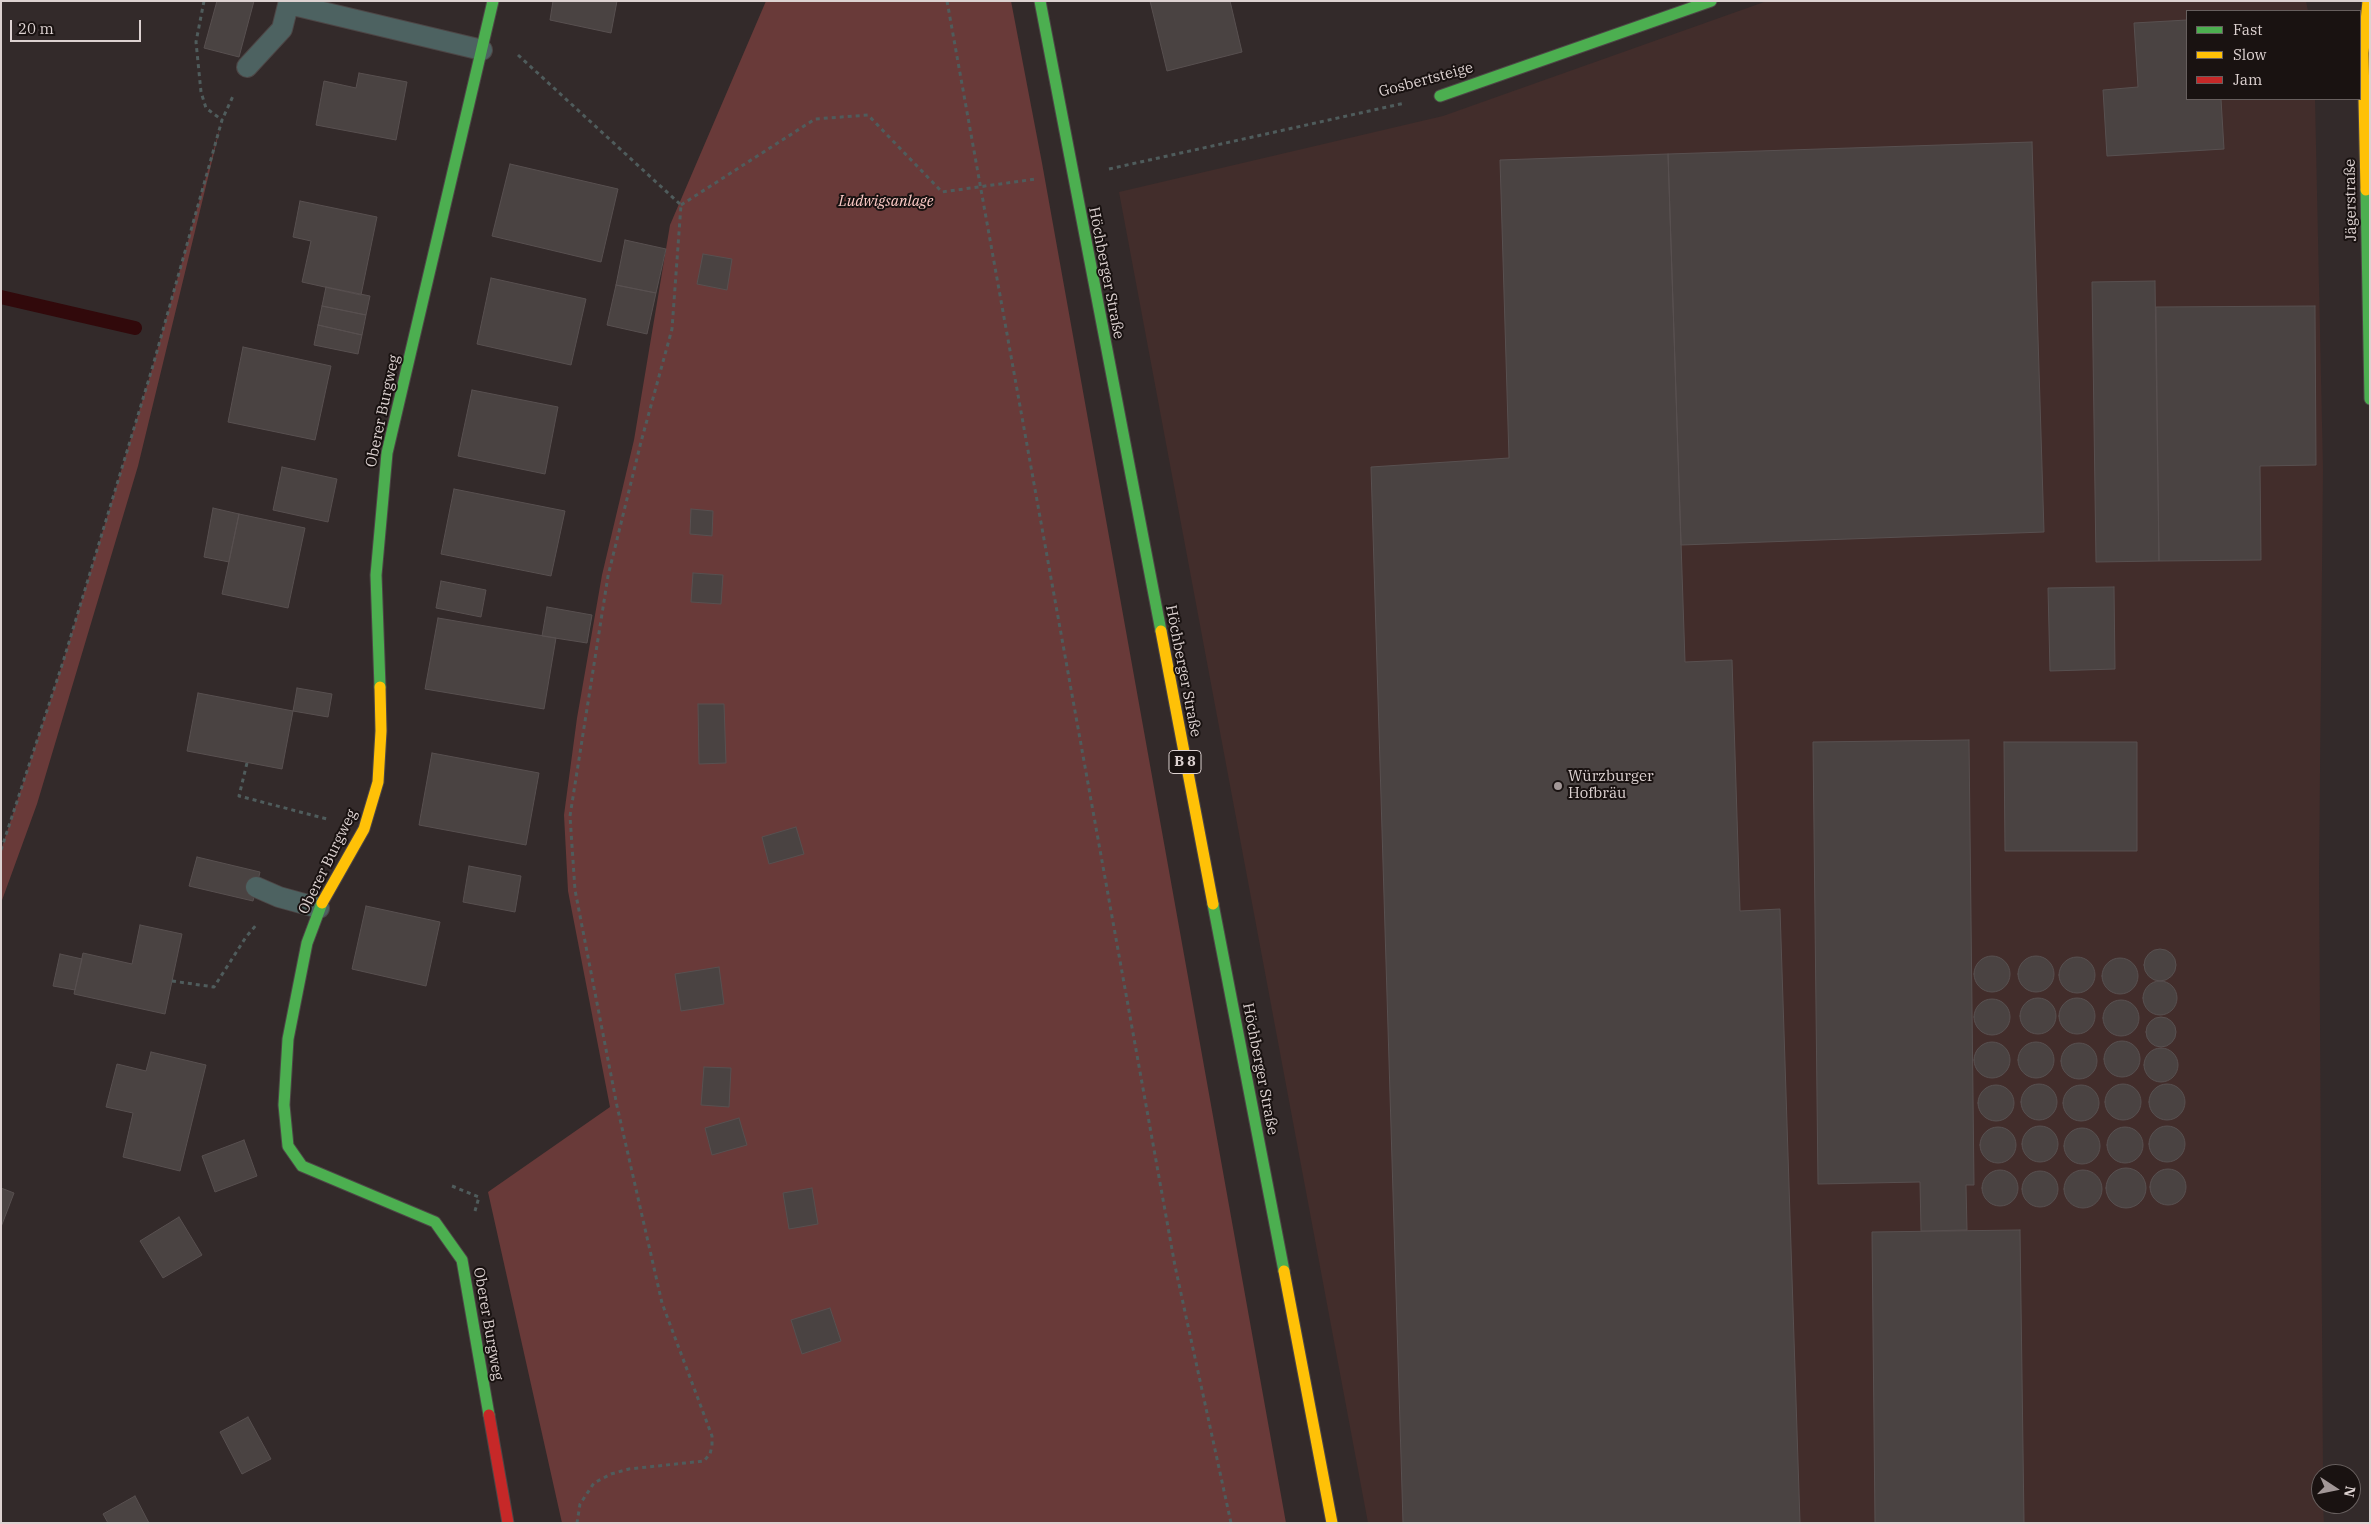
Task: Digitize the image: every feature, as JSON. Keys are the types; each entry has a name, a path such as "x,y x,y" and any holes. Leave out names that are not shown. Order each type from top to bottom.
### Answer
{"street":[{"name":"Oberer Burgweg","path":"493,1 386,453 376,575 381,731 378,782 364,829 319,908 307,943 288,1039 284,1105 288,1146 302,1166 435,1222 462,1260 508,1523"},
{"name":"Höchberger Straße","path":"1040,1 1332,1523"},
{"name":"Gosbertsteige","path":"1440,96 1711,1"},
{"name":"Jägerstraße","path":"2368,1 2363,53 2370,399"}],"lane":[{"path":"247,67 282,29 289,2 483,43"},
{"path":"256,887 279,897 319,908"}],"path":[{"path":"1,850 62,662 152,369 222,120 206,108 201,92 196,42 204,1"},
{"path":"946,1 1174,1266 1231,1523"},
{"path":"483,43 515,52 681,205"},
{"name":"Gosbertsteige","path":"1140,161 1440,96"},
{"path":"681,205 815,119 868,115 942,192 980,188 1028,179"},
{"path":"577,1523 580,1504 594,1483 602,1478 628,1469 704,1461 710,1454 712,1436 662,1303 617,1106 575,890 570,816 608,576 641,442 672,329 681,205"},
{"path":"247,762 239,796 364,829"},
{"path":"172,981 214,987 246,937 279,897"}],"shaded area":[{"name":"Würzburger Hofbräu","path":"1767,1 2306,1 2308,10 2186,10 2186,100 2315,100 2323,469 2319,874 2323,1464 2311,1464 2311,1514 2324,1514 2324,1523 1368,1523 1119,192 1443,116"}],"green space":[{"name":"Ludwigsanlage","path":"766,1 1011,1 1042,163 1286,1523 562,1523 488,1192 610,1107 568,891 564,815 577,718 602,575 634,440 670,225"},
{"path":"222,120 138,466 37,804 1,903 1,850 63,662 152,369"}],"building":[{"path":"217,1 254,1 239,57 204,48"},
{"path":"553,1 617,1 611,33 550,20"},
{"path":"1150,1 1230,1 1242,52 1167,71"},
{"path":"2186,20 2186,100 2221,100 2224,149 2107,156 2103,90 2138,87 2134,23"},
{"path":"359,73 407,82 396,140 316,125 324,81 356,88"},
{"path":"2032,142 2044,532 1681,545 1668,154"},
{"name":"Würzburger Hofbräu","path":"1668,154 1685,662 1732,660 1740,911 1780,909 1800,1523 1403,1523 1371,467 1509,458 1500,160"},
{"path":"510,164 618,189 601,262 492,236"},
{"path":"300,201 377,217 361,295 302,282 311,241 293,237"},
{"path":"625,240 666,249 656,293 616,285"},
{"path":"703,254 732,259 727,290 697,284"},
{"path":"491,278 586,299 571,365 477,344"},
{"path":"2155,281 2159,561 2096,562 2092,282"},
{"path":"616,285 656,293 647,334 607,325"},
{"path":"326,287 370,296 366,315 322,306"},
{"path":"322,306 366,315 362,335 318,325"},
{"path":"2315,306 2316,465 2260,466 2261,560 2159,561 2156,307"},
{"path":"318,325 362,335 358,354 314,345"},
{"path":"243,347 331,366 315,440 228,422"},
{"path":"472,390 558,407 545,474 458,456"},
{"path":"282,467 337,479 328,522 273,510"},
{"path":"454,489 565,511 551,576 441,554"},
{"path":"213,508 239,514 229,562 204,557"},
{"path":"691,509 713,511 712,536 690,534"},
{"path":"239,514 305,528 288,608 222,594"},
{"path":"693,573 723,575 721,604 691,602"},
{"path":"441,581 486,590 481,617 436,608"},
{"path":"2114,587 2115,669 2050,671 2048,588"},
{"path":"547,607 592,615 587,643 542,636"},
{"path":"438,618 556,638 544,709 425,689"},
{"path":"297,688 332,694 328,717 293,711"},
{"path":"198,693 293,711 282,769 187,751"},
{"path":"698,704 724,704 726,763 699,764"},
{"path":"1969,740 1974,1185 1966,1185 1967,1230 1921,1231 1920,1182 1818,1184 1813,742"},
{"path":"2004,742 2137,742 2137,851 2005,851"},
{"path":"432,753 539,773 526,845 419,825"},
{"path":"796,827 804,854 769,864 762,837"},
{"path":"197,857 260,872 253,901 189,886"},
{"path":"469,866 521,876 515,912 463,902"},
{"path":"366,906 440,922 426,986 352,969"},
{"path":"140,925 182,934 165,1014 74,994 83,953 132,964"},
{"path":"2160,949 2171,954 2176,965 2171,976 2160,981 2149,976 2144,965 2149,954"},
{"path":"60,954 82,959 75,990 53,986"},
{"path":"1992,956 2005,961 2010,974 2005,987 1992,992 1979,987 1974,974 1979,961"},
{"path":"2036,956 2043,957 2049,961 2053,967 2053,981 2049,987 2043,991 2036,992 2029,991 2023,987 2019,981 2018,974 2019,967 2023,961 2029,957"},
{"path":"2077,957 2084,958 2090,962 2094,968 2094,982 2090,988 2084,992 2077,993 2070,992 2064,988 2060,982 2059,975 2060,968 2064,962 2070,958"},
{"path":"2120,958 2133,963 2138,976 2133,989 2120,994 2107,989 2102,976 2107,963"},
{"path":"719,967 724,1004 681,1011 675,974"},
{"path":"2160,981 2172,986 2177,998 2172,1010 2160,1015 2148,1010 2143,998 2148,986"},
{"path":"2038,998 2045,999 2051,1003 2055,1009 2055,1023 2051,1029 2045,1033 2038,1034 2031,1033 2025,1029 2021,1023 2020,1016 2021,1009 2025,1003 2031,999"},
{"path":"2077,998 2084,999 2090,1003 2094,1009 2094,1023 2090,1029 2084,1033 2077,1034 2070,1033 2064,1029 2060,1023 2059,1016 2060,1009 2064,1003 2070,999"},
{"path":"1992,999 1999,1000 2005,1004 2009,1010 2009,1024 2005,1030 1999,1034 1992,1035 1985,1034 1979,1030 1975,1024 1974,1017 1975,1010 1979,1004 1985,1000"},
{"path":"2121,1000 2134,1005 2139,1018 2134,1031 2121,1036 2108,1031 2103,1018 2108,1005"},
{"path":"2161,1017 2167,1018 2175,1026 2175,1038 2167,1046 2161,1047 2155,1046 2147,1038 2146,1032 2147,1026 2155,1018"},
{"path":"2122,1041 2135,1046 2140,1059 2135,1072 2122,1077 2109,1072 2104,1059 2109,1046"},
{"path":"1992,1042 1999,1043 2005,1047 2009,1053 2009,1067 2005,1073 1999,1077 1992,1078 1985,1077 1979,1073 1975,1067 1974,1060 1975,1053 1979,1047 1985,1043"},
{"path":"2036,1042 2049,1047 2054,1060 2049,1073 2036,1078 2023,1073 2018,1060 2023,1047"},
{"path":"2079,1043 2092,1048 2097,1061 2092,1074 2079,1079 2066,1074 2061,1061 2066,1048"},
{"path":"2161,1048 2168,1049 2173,1053 2177,1058 2177,1072 2173,1077 2168,1081 2161,1082 2154,1081 2149,1077 2145,1072 2144,1065 2145,1058 2149,1053 2154,1049"},
{"path":"151,1052 206,1065 180,1171 123,1157 133,1113 106,1107 117,1064 146,1071"},
{"path":"704,1067 731,1068 729,1107 701,1105"},
{"path":"2039,1084 2046,1085 2052,1089 2056,1095 2056,1109 2052,1115 2046,1119 2039,1120 2032,1119 2026,1115 2022,1109 2021,1102 2022,1095 2026,1089 2032,1085"},
{"path":"2123,1084 2136,1089 2141,1102 2136,1115 2123,1120 2110,1115 2105,1102 2110,1089"},
{"path":"2167,1084 2180,1089 2185,1102 2180,1115 2167,1120 2154,1115 2149,1102 2154,1089"},
{"path":"1996,1085 2009,1090 2014,1103 2009,1116 1996,1121 1983,1116 1978,1103 1983,1090"},
{"path":"2081,1085 2094,1090 2099,1103 2094,1116 2081,1121 2068,1116 2063,1103 2068,1090"},
{"path":"739,1118 747,1145 712,1155 705,1128"},
{"path":"2040,1126 2053,1131 2058,1144 2053,1157 2040,1162 2027,1157 2022,1144 2027,1131"},
{"path":"2167,1126 2180,1131 2185,1144 2180,1157 2167,1162 2154,1157 2149,1144 2154,1131"},
{"path":"1998,1127 2005,1128 2011,1132 2015,1138 2015,1152 2011,1158 2005,1162 1998,1163 1991,1162 1985,1158 1981,1152 1980,1145 1981,1138 1985,1132 1991,1128"},
{"path":"2125,1127 2138,1132 2143,1145 2138,1158 2125,1163 2112,1158 2107,1145 2112,1132"},
{"path":"2082,1128 2095,1133 2100,1146 2095,1159 2082,1164 2069,1159 2064,1146 2069,1133"},
{"path":"244,1140 257,1176 215,1192 202,1156"},
{"path":"2126,1168 2140,1174 2146,1188 2140,1202 2126,1208 2112,1202 2106,1188 2112,1174"},
{"path":"2168,1169 2181,1174 2186,1187 2181,1200 2168,1205 2155,1200 2150,1187 2155,1174"},
{"path":"2000,1170 2007,1171 2013,1175 2017,1181 2017,1195 2013,1201 2007,1205 2000,1206 1993,1205 1987,1201 1983,1195 1982,1188 1983,1181 1987,1175 1993,1171"},
{"path":"2083,1170 2097,1175 2102,1189 2097,1203 2083,1208 2069,1203 2064,1189 2069,1175"},
{"path":"2040,1171 2047,1172 2053,1176 2057,1182 2057,1196 2053,1202 2047,1206 2040,1207 2033,1206 2027,1202 2023,1196 2022,1189 2023,1182 2027,1176 2033,1172"},
{"path":"1,1188 14,1193 1,1227"},
{"path":"812,1188 818,1224 789,1229 783,1193"},
{"path":"179,1217 202,1255 163,1278 140,1241"},
{"path":"2020,1230 2024,1523 1875,1523 1872,1232"},
{"path":"830,1308 841,1341 802,1354 791,1320"},
{"path":"248,1417 271,1459 242,1474 220,1432"},
{"path":"135,1496 149,1523 108,1523 103,1514"}],"waterway":[{"path":"1,297 135,328"}],"traffic: fast":[{"path":"380,687 376,575 387,453 493,1"},
{"path":"1040,1 1161,631"},
{"path":"1440,96 1711,1"},
{"path":"2366,190 2370,399"},
{"path":"322,903 307,943 288,1039 284,1105 288,1146 302,1166 435,1222 462,1260 489,1415"},
{"path":"1213,904 1284,1271"}],"traffic: slow":[{"path":"2366,190 2363,53 2368,1"},
{"path":"1161,631 1213,904"},
{"path":"322,903 364,829 378,782 381,731 380,687"},
{"path":"1284,1271 1332,1523"}],"traffic: jam":[{"path":"489,1415 508,1523"}],"place":[{"name":"Würzburger Hofbräu","path":"1558,786"}]}
